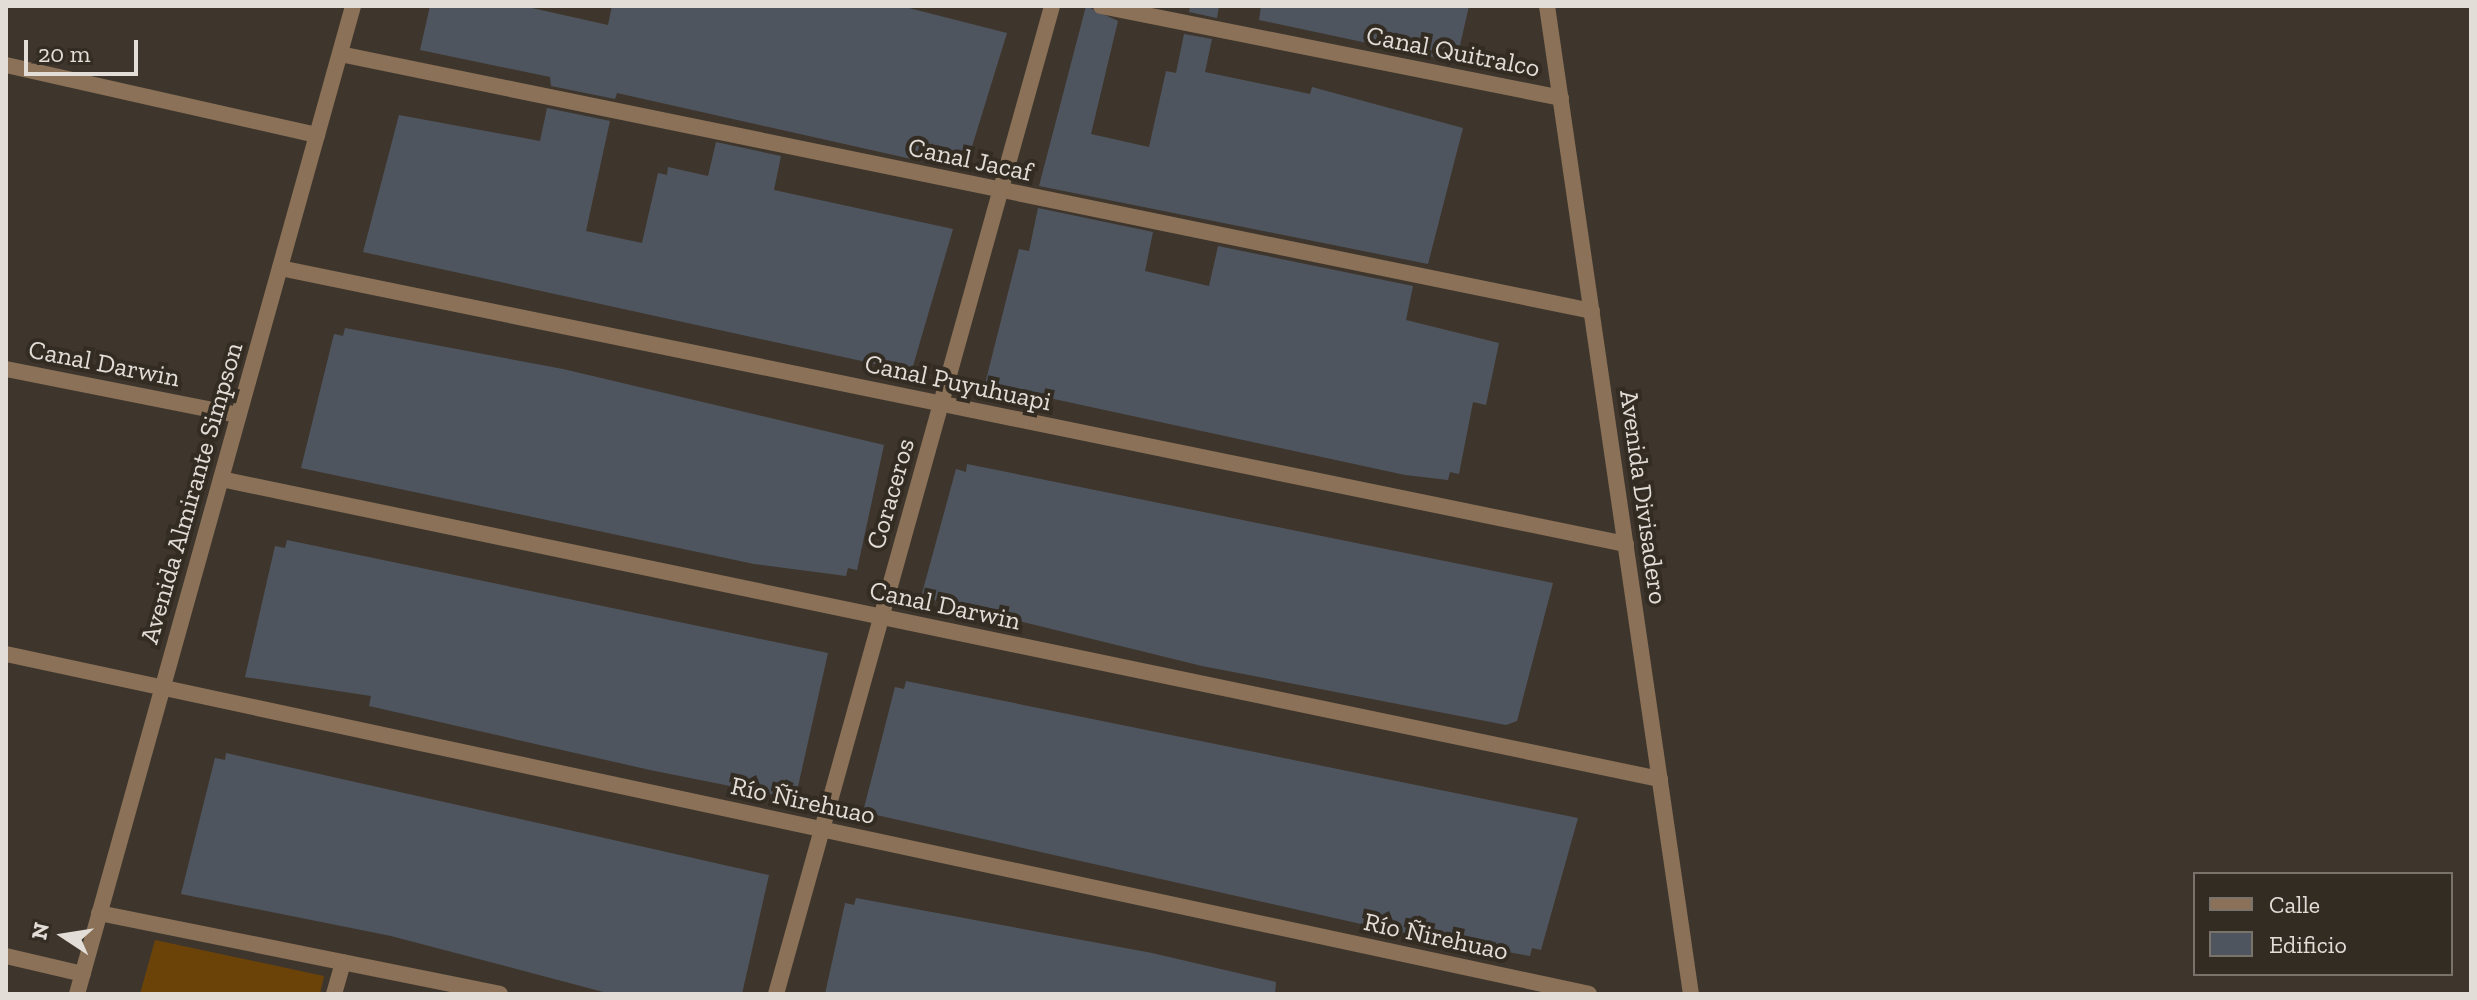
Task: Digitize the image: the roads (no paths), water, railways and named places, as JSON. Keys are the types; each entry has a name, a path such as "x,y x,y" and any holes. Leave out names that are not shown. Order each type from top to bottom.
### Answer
{"street":[{"name":"Avenida Almirante Simpson","path":"77,994 353,6"},
{"name":"Coraceros","path":"776,994 1052,6"},
{"name":"Canal Quitralco","path":"1101,6 1561,98"},
{"name":"Avenida Divisadero","path":"1547,6 1691,994"},
{"name":"Canal Jacaf","path":"340,54 1592,311"},
{"path":"6,65 317,135"},
{"name":"Canal Puyuhuapi","path":"280,268 1626,544"},
{"name":"Canal Darwin","path":"6,369 239,415"},
{"name":"Canal Darwin","path":"221,479 1660,779"},
{"name":"Río Ñirehuao","path":"6,654 1589,994"},
{"path":"99,913 500,994"},
{"path":"6,956 83,974"},
{"path":"334,994 343,962"}]}
